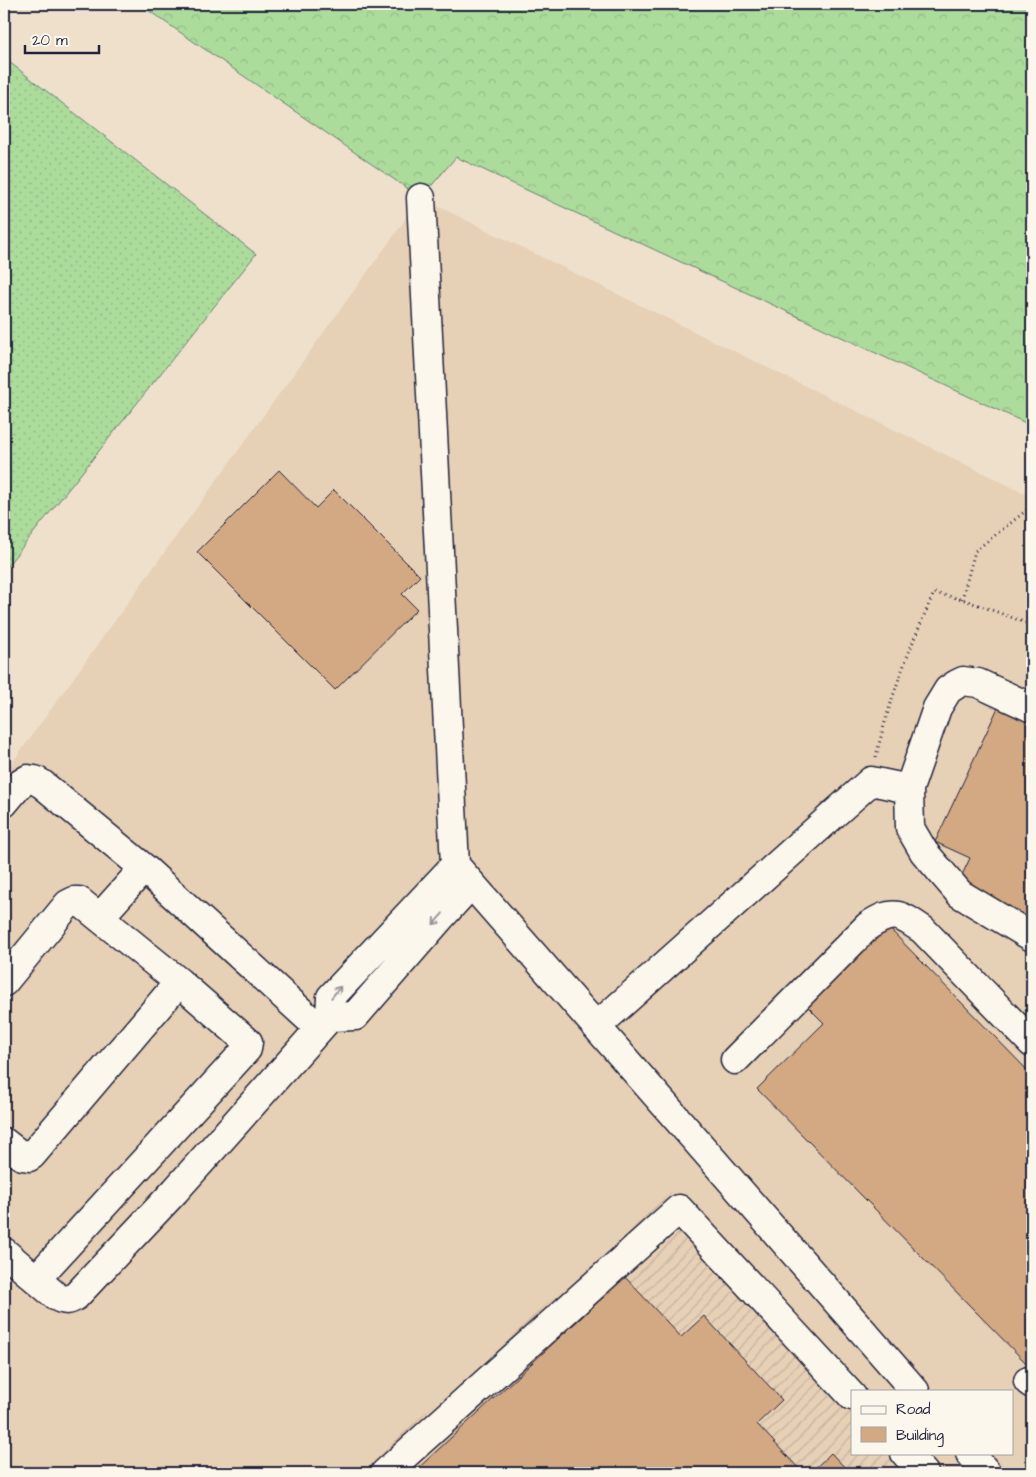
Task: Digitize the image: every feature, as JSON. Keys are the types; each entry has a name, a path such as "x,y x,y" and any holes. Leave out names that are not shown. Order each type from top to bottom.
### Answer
{"street":[{"path":"4,1252 57,1298 69,1300 76,1296 175,1191 324,1022 355,1016 441,917 463,874 421,198"},
{"path":"1032,708 978,683 963,681 957,684 948,690 937,708 909,789 910,828 924,852 960,894 1032,937"},
{"path":"4,802 20,784 28,779 42,784 144,868 324,1022"},
{"path":"596,1026 871,781 909,789"},
{"path":"100,917 144,868"},
{"path":"463,874 914,1390"},
{"path":"4,982 68,904 80,901 179,982 246,1040 248,1046 36,1279"},
{"path":"735,1060 868,926 882,917 895,915 907,918 923,930 1032,1043"},
{"path":"4,1142 22,1156 29,1157 32,1155 179,982"},
{"path":"143,1162 175,1191"},
{"path":"385,1473 678,1209 851,1395"},
{"path":"906,1454 924,1473"},
{"path":"971,1454 987,1473"}],"path":[{"path":"962,599 975,551 1032,506"},
{"path":"871,781 884,722 916,633 934,593 962,599 1032,625"}],"shaded area":[{"path":"421,198 1032,497 1032,1473 4,1473 4,774"},
{"path":"671,1192 851,1397 851,1454 904,1454 924,1473 358,1473"}],"green space":[{"path":"139,4 1032,4 1032,426 456,157 421,198"},
{"path":"4,58 256,254 4,570"}],"building":[{"path":"279,470 316,508 334,490 420,576 402,594 417,609 335,690 197,552"},
{"path":"1002,699 1032,713 1032,924 956,888 970,858 935,842"},
{"path":"886,925 1032,1075 1032,1369 757,1089 824,1023 805,1004"},
{"path":"625,1277 681,1337 704,1316 782,1400 757,1424 803,1473 413,1473"},
{"path":"831,1453 850,1473 810,1473"}]}
